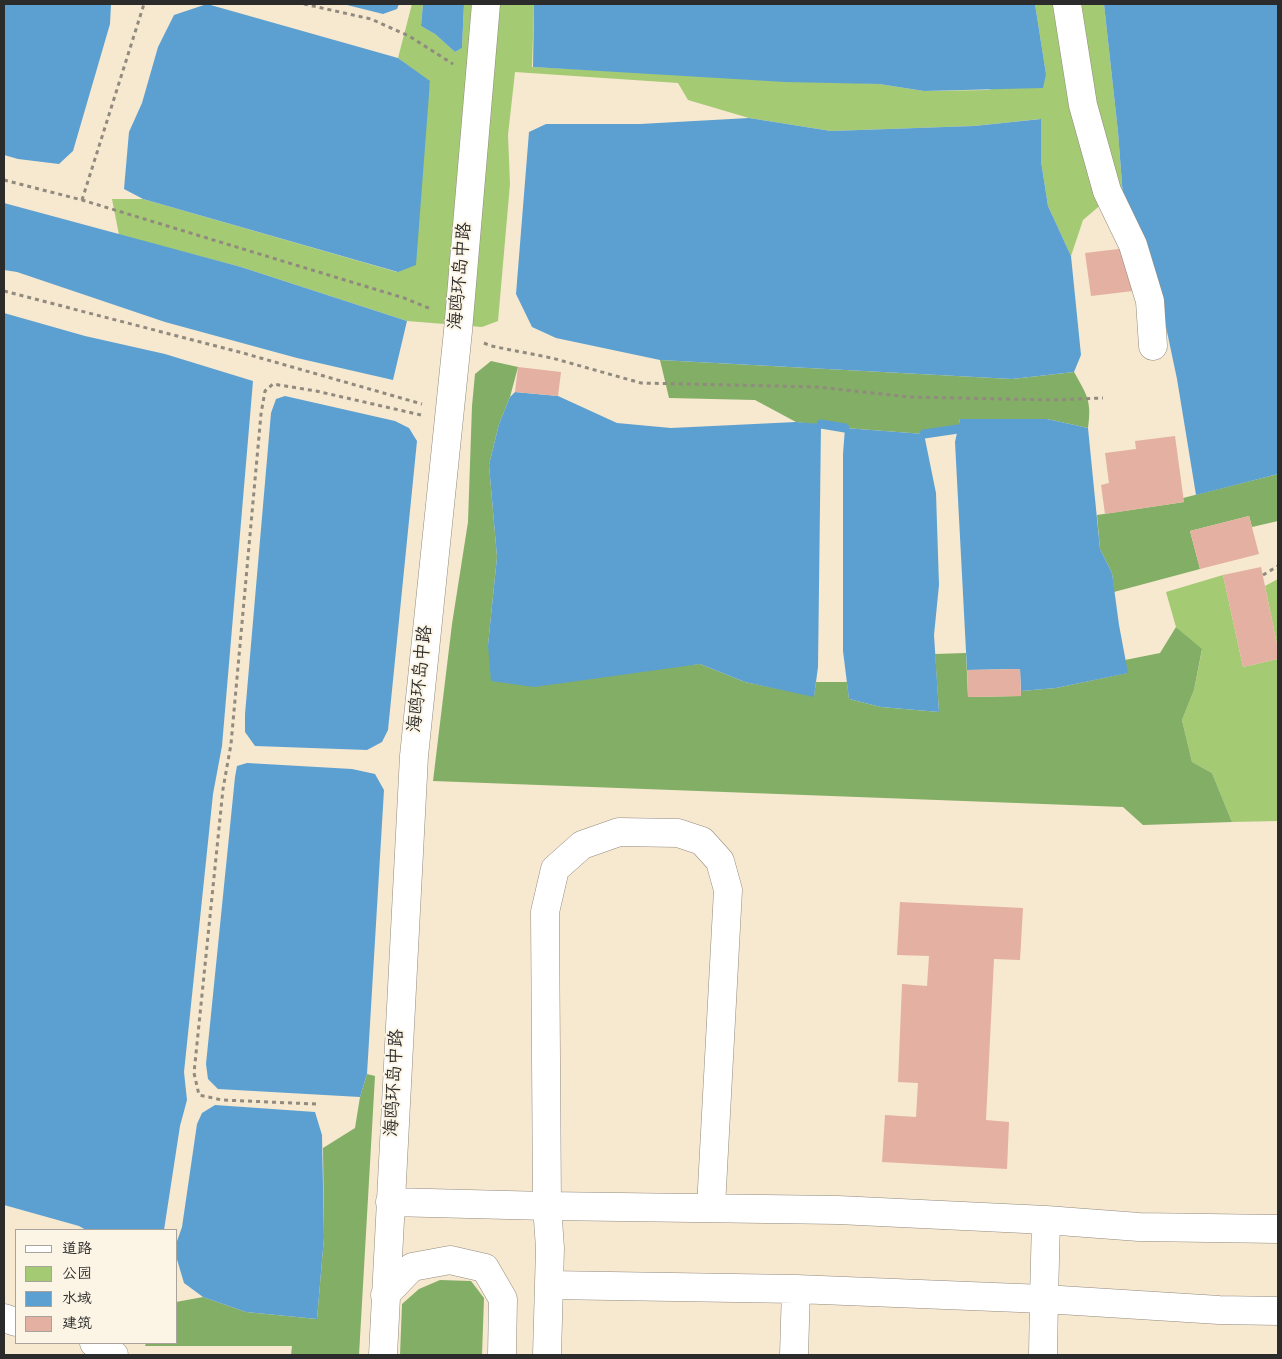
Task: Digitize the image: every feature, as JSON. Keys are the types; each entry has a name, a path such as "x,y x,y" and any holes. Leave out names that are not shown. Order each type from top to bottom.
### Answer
{"street":[{"name":"海鸥环岛中路","path":"383,1355 414,756 458,331 486,4"},
{"path":"1067,4 1083,105 1107,191 1133,245 1150,302 1153,346"},
{"path":"547,1355 550,1248 547,1206 545,912 555,869 582,845 619,832 678,833 702,842 720,861 728,890 711,1207"},
{"path":"390,1202 857,1210 1139,1227 1278,1229"},
{"path":"1043,1355 1046,1220"},
{"path":"385,1295 412,1266 450,1260 485,1268 503,1299 502,1355"},
{"path":"549,1285 796,1290 1044,1299 1219,1310 1278,1311"},
{"path":"794,1355 796,1290"},
{"path":"96,1344 114,1355"}],"path":[{"path":"82,200 144,4"},
{"path":"304,4 371,19 409,36 460,69 479,84"},
{"path":"4,180 82,200 404,298 436,311 458,331 491,346 552,358 641,383 818,388 909,397 1053,400 1102,398"},
{"path":"4,291 243,353 449,416"},
{"path":"316,1104 222,1100 200,1095 194,1073 223,789 231,744 261,414 265,391 273,384 449,416"},
{"path":"1263,575 1278,566"}],"green space":[{"path":"412,4 423,4 421,26 435,34 455,52 462,48 464,4 534,4 532,67 879,84 924,91 988,90 1046,74 1035,4 1104,4 1123,197 1103,203 1083,220 1071,256 1048,206 1041,161 1040,119 974,126 831,131 749,118 688,100 678,83 515,72 508,135 510,184 498,321 482,327 407,321 241,267 119,235 112,199 143,199 397,272 430,82 398,58"},
{"path":"660,360 1012,379 1074,372 1089,404 1088,428 1047,419 960,419 958,429 924,434 796,422 755,400 669,398"},
{"path":"491,361 518,367 510,397 499,424 489,465 497,557 488,645 674,666 700,664 745,682 814,696 816,682 847,682 849,699 881,707 939,712 935,654 966,653 968,697 1021,696 1021,691 1056,688 1127,673 1125,660 1160,653 1176,627 1202,649 1194,690 1182,720 1192,762 1212,773 1232,822 1143,825 1123,807 433,781 452,624 468,522 475,374"},
{"path":"1278,474 1278,521 1252,527 1249,516 1190,531 1200,569 1114,592 1112,573 1100,549 1097,515 1184,502 1183,498"},
{"path":"1223,575 1243,667 1278,659 1278,821 1232,822 1212,773 1192,762 1182,720 1194,690 1202,650 1176,627 1166,592"},
{"path":"1278,579 1278,649 1265,586"},
{"path":"367,1074 375,1076 359,1355 291,1355 292,1346 145,1346 146,1344 178,1344 178,1302 203,1297 246,1312 317,1319 324,1237 323,1148 355,1128 360,1097"},
{"path":"440,1280 471,1281 484,1298 482,1355 400,1355 402,1304 419,1289"}],"water":[{"path":"4,4 111,4 110,24 73,151 59,164 18,159 4,155"},
{"path":"207,4 398,58 430,81 416,265 398,272 143,199 124,189 129,132 142,103 158,47 174,15"},
{"path":"343,4 399,4 397,9 383,14"},
{"path":"423,4 464,4 462,48 455,52 435,34 421,26"},
{"path":"534,4 1035,4 1046,74 1043,88 924,91 879,84 785,82 533,67"},
{"path":"1104,4 1278,4 1278,474 1196,495 1177,379 1151,256 1123,197"},
{"path":"749,118 831,131 974,126 1041,119 1041,161 1048,206 1071,256 1081,355 1074,372 1012,379 660,360 556,338 532,327 516,294 529,132 546,124 640,124"},
{"path":"4,203 241,267 407,321 393,380 297,358 165,322 17,272 4,270"},
{"path":"4,313 85,336 165,354 253,381 222,746 213,794 184,1072 187,1100 180,1126 164,1229 84,1229 4,1205"},
{"path":"515,392 558,396 617,423 671,428 796,422 821,424 818,667 814,697 745,682 700,664 534,687 491,681 488,645 497,557 489,465 499,424 510,397"},
{"path":"285,396 395,421 409,428 417,441 388,730 382,742 367,750 255,746 245,732 271,413 276,399"},
{"path":"960,419 1047,419 1088,428 1100,549 1112,573 1128,673 1056,688 1021,691 1020,669 967,670 955,442"},
{"path":"845,428 924,434 936,493 939,585 934,635 939,712 881,707 849,699 843,651 843,454"},
{"path":"247,763 352,769 375,774 384,790 367,1074 360,1097 218,1089 208,1079 206,1064 235,777 237,766"},
{"path":"215,1105 315,1112 322,1135 324,1237 317,1319 246,1312 203,1297 184,1283 178,1263 178,1238 182,1227 197,1124 202,1113"}],"building":[{"path":"1127,248 1133,291 1091,296 1085,253"},
{"path":"518,367 561,372 558,396 515,392"},
{"path":"1175,436 1184,502 1105,514 1101,485 1109,483 1105,453 1136,449 1135,441"},
{"path":"1249,516 1259,554 1200,569 1190,531"},
{"path":"1261,567 1278,649 1278,659 1243,667 1223,575"},
{"path":"1020,669 1021,696 968,697 967,670"},
{"path":"900,902 1023,908 1020,960 994,959 986,1120 1009,1122 1007,1169 882,1162 885,1115 916,1117 918,1083 898,1082 902,984 927,986 929,956 897,955"}],"waterway":[{"path":"821,424 845,428"},
{"path":"924,434 958,429"}]}
